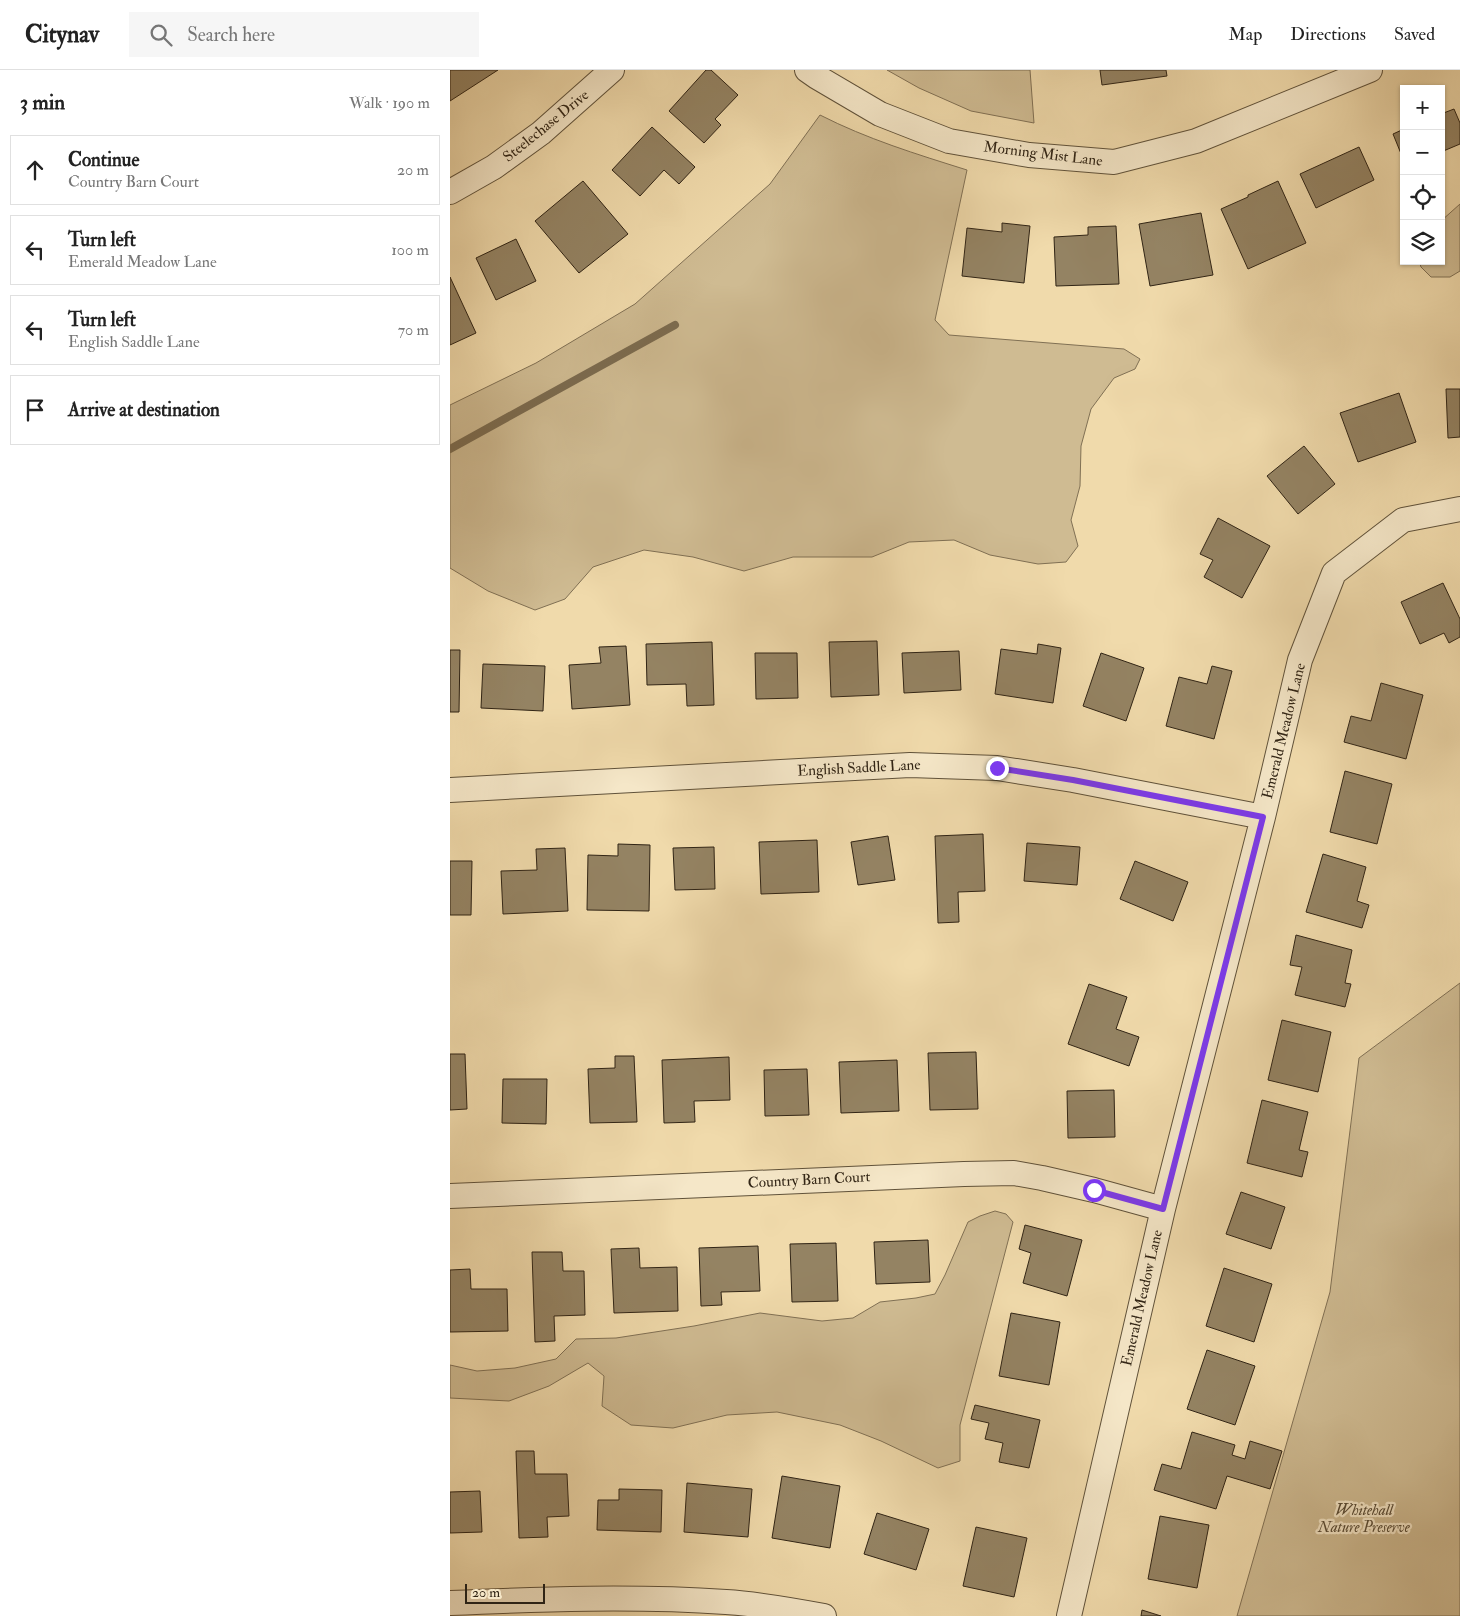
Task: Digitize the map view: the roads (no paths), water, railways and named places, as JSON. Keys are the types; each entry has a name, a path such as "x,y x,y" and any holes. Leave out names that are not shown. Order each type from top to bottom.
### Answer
{"street":[{"name":"Steelechase Drive","path":"450,192 494,167 542,133 612,70"},
{"name":"Morning Mist Lane","path":"807,70 880,114 949,141 1029,155 1114,162 1196,141 1370,70"},
{"name":"Emerald Meadow Lane","path":"1069,1616 1163,1209 1263,817 1300,660 1334,573 1403,520 1460,508"},
{"name":"English Saddle Lane","path":"450,790 920,765 997,768 1073,780 1263,817"},
{"name":"Country Barn Court","path":"450,1196 964,1174 1014,1174 1042,1178 1094,1190 1163,1209"},
{"path":"450,1603 656,1599 728,1602 824,1616"}],"waterway":[{"path":"450,449 675,325"}],"park label":[{"name":"Whitehall Nature Preserve","path":"1364,1518"}]}
